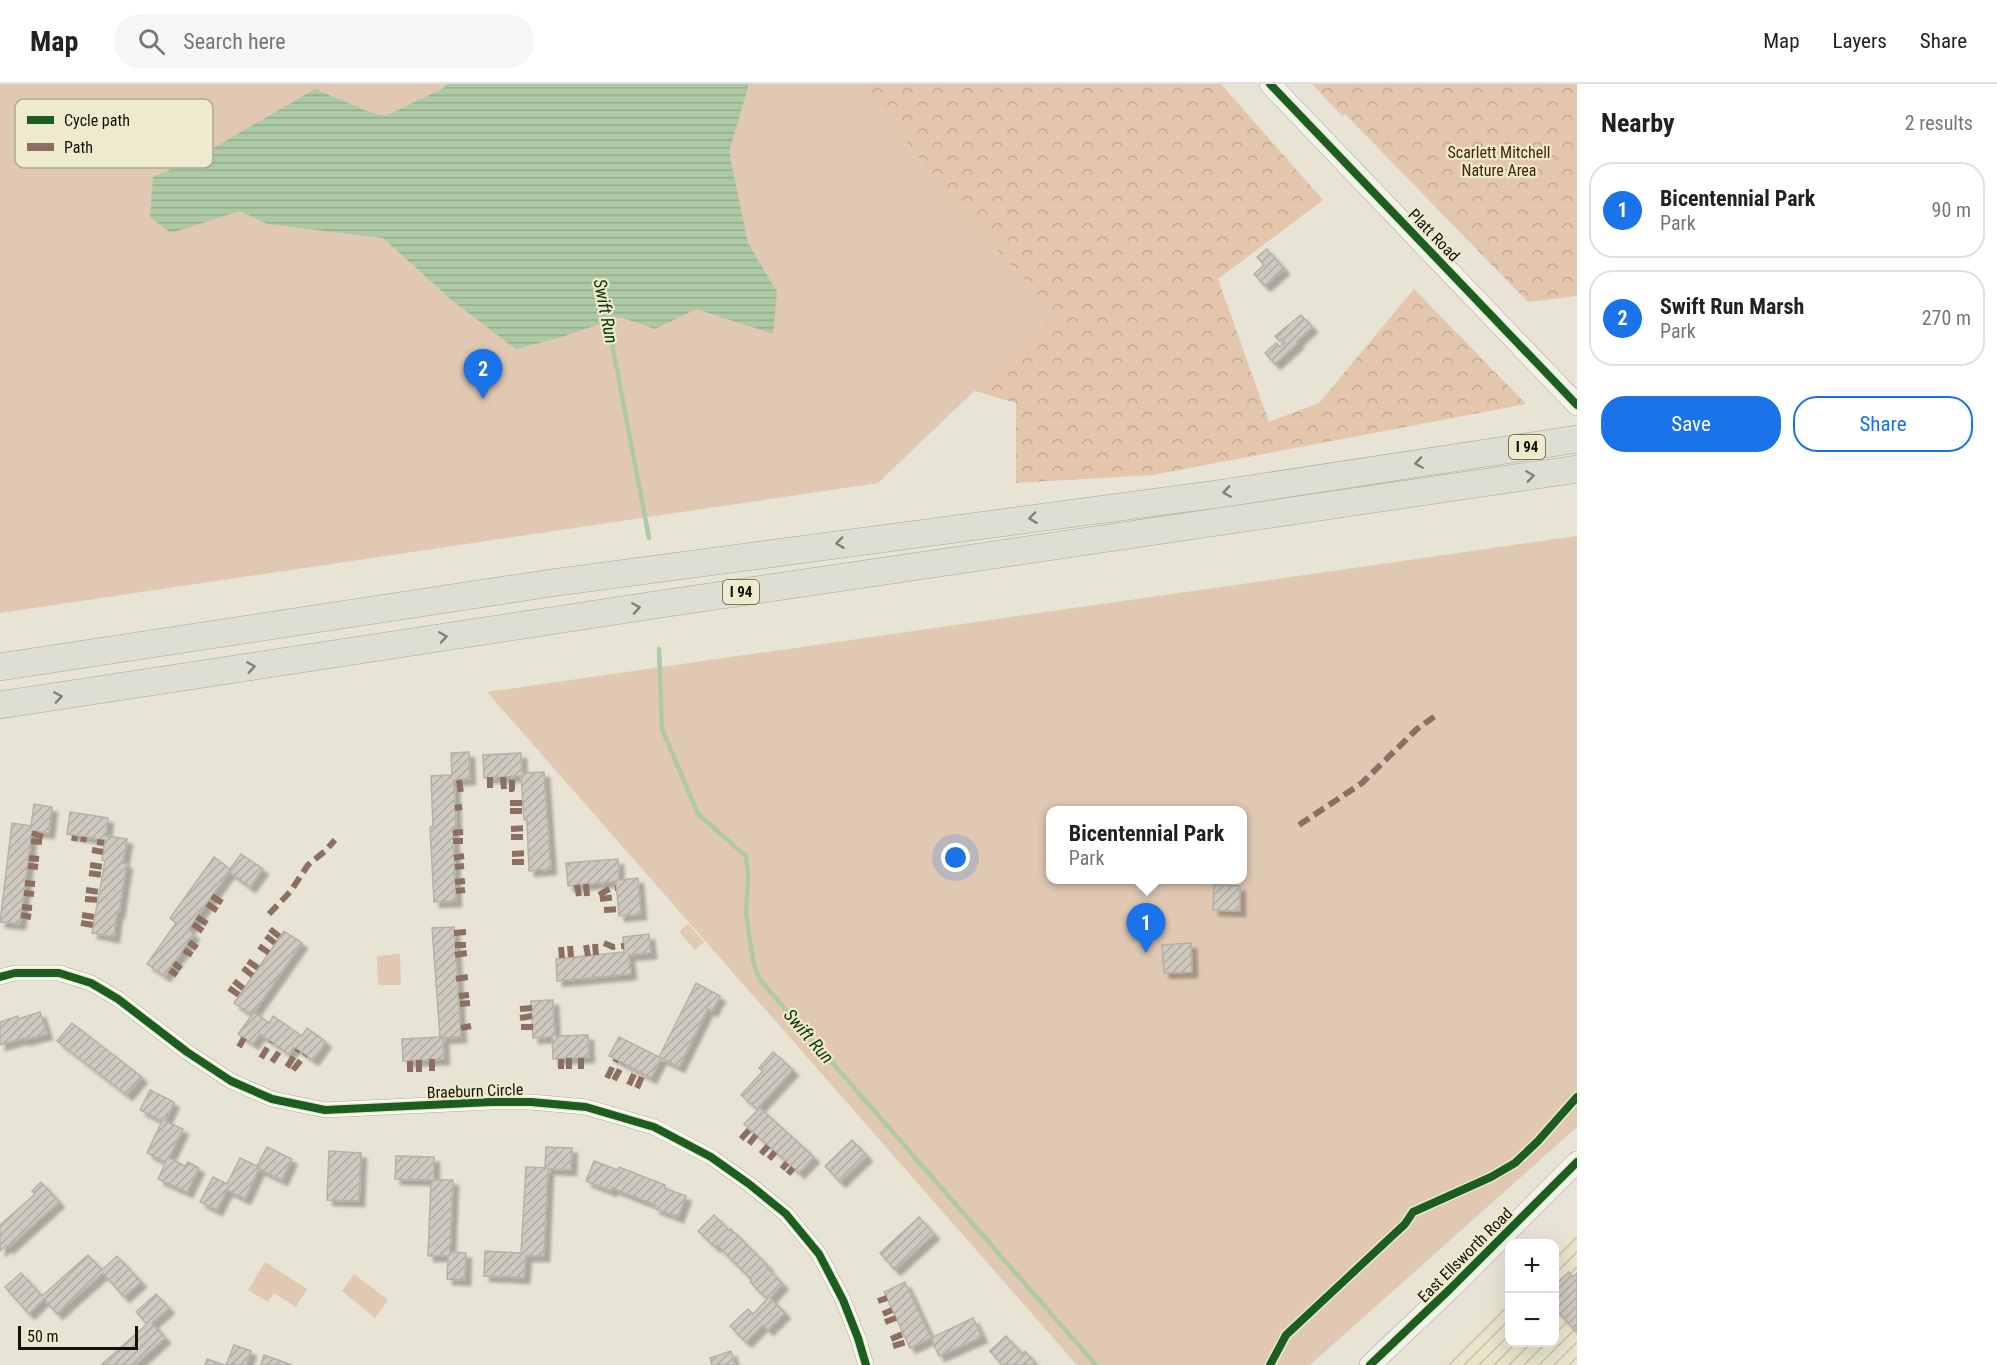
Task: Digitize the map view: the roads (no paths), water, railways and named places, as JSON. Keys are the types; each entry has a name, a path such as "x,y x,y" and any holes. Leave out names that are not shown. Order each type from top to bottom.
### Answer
{"highway":[{"name":"I 94","path":"0,667 551,583 1218,494 1577,439"},
{"name":"I 94","path":"0,705 673,602 1577,469"}],"main road":[{"name":"Platt Road","path":"1270,84 1577,405"},
{"name":"East Ellsworth Road","path":"1370,1365 1577,1162"}],"street":[{"name":"Braeburn Circle","path":"0,977 15,974 59,973 91,983 118,999 187,1052 231,1081 272,1099 325,1110 531,1102 586,1107 654,1127 711,1157 786,1214 819,1254 843,1300 866,1365"}],"water":[{"path":"446,84 749,84 729,152 748,243 777,292 773,334 696,309 655,329 620,317 562,337 516,349 454,302 383,238 267,224 240,211 171,233 150,217 153,177 174,168 213,168 213,148 315,89 372,113 385,116 444,88"}],"waterway":[{"name":"Swift Run","path":"607,317 649,538"},
{"name":"Swift Run","path":"659,649 662,729 698,814 746,856 748,876 746,913 753,961 760,980 1096,1365"}],"place":[{"name":"Swift Run Marsh","path":"483,399"},
{"name":"Bicentennial Park","path":"1146,953"}],"park label":[{"name":"Scarlett Mitchell Nature Area","path":"1499,161"}]}
